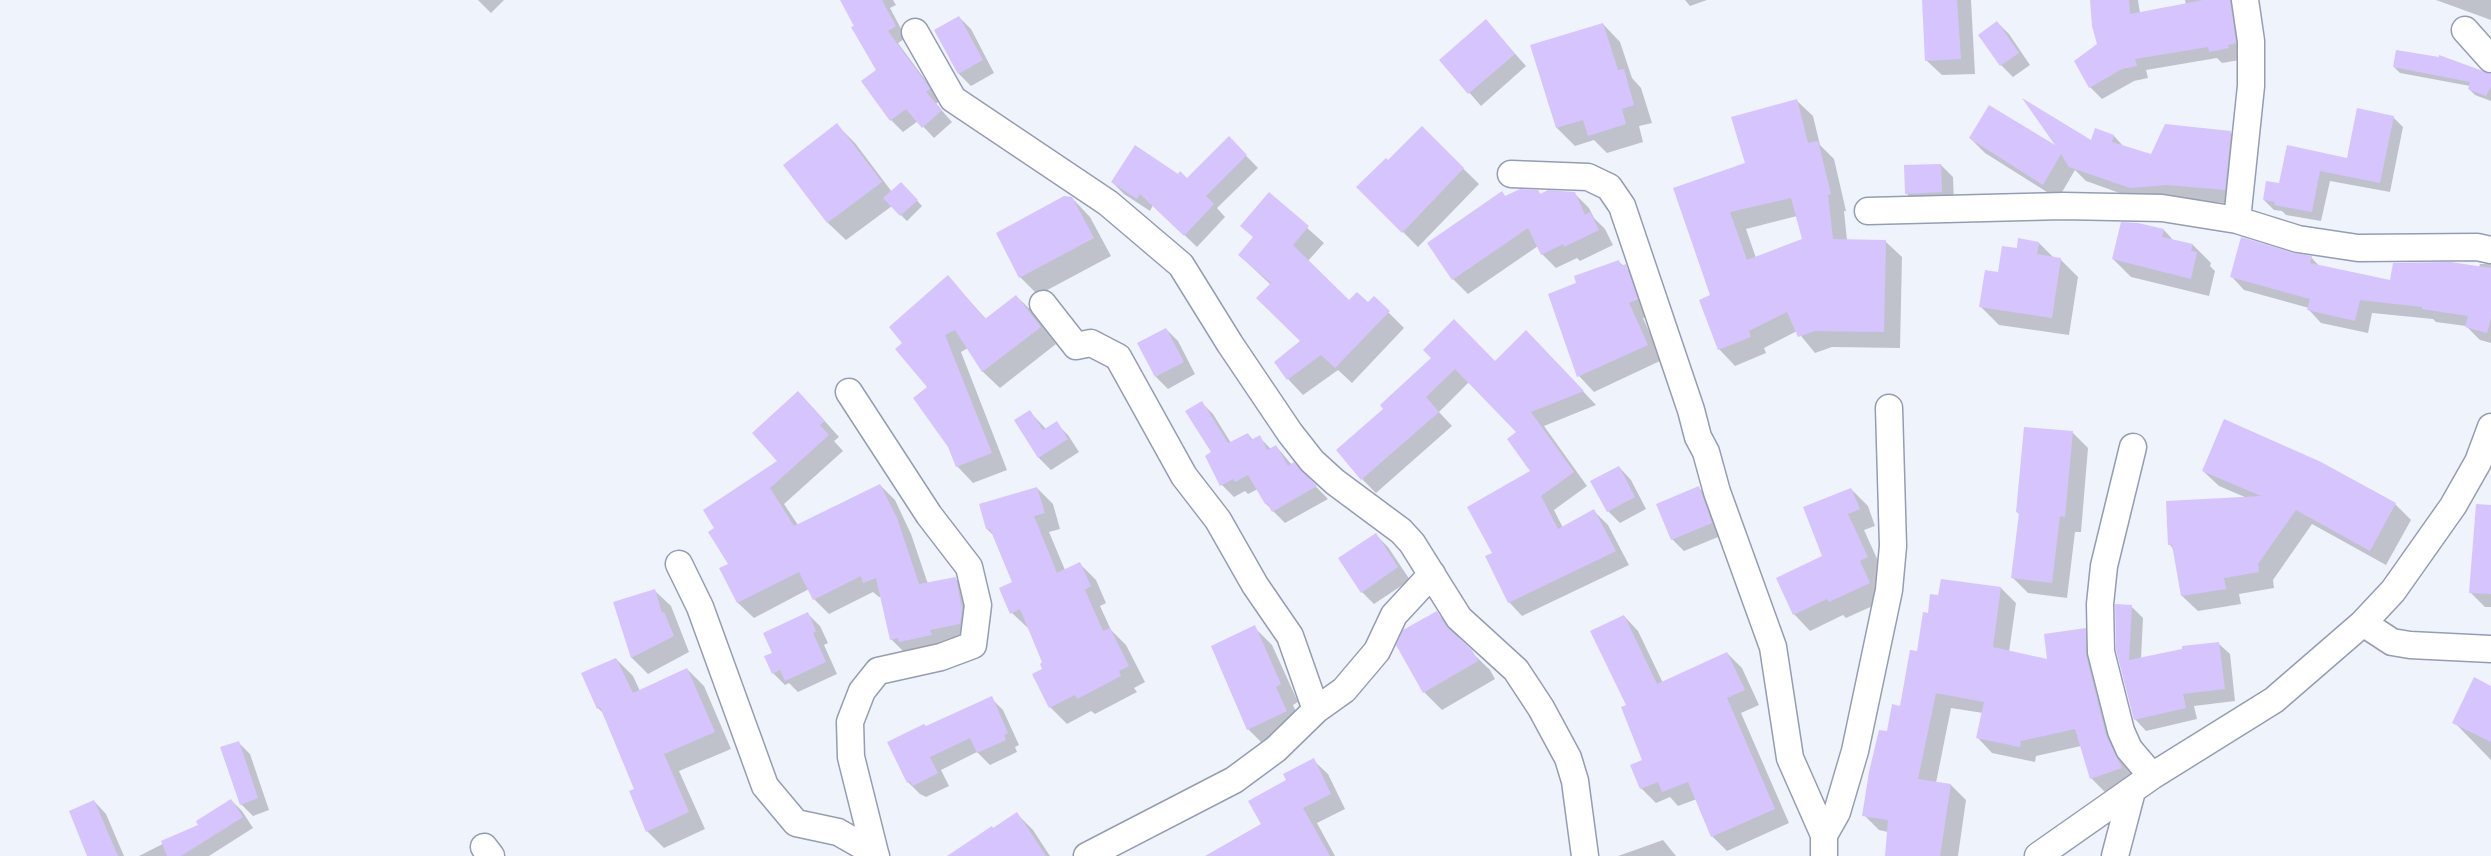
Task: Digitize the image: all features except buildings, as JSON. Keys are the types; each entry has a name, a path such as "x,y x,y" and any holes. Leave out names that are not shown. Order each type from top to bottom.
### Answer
{"street":[{"path":"2237,220 2251,86 2251,41 2245,0"},
{"path":"2465,30 2491,59"},
{"path":"915,32 953,99 1108,203 1181,265 1290,433 1312,461 1335,482 1401,531 1412,543 1455,613 1516,670 1546,717 1570,766 1585,856"},
{"path":"1511,174 1588,177 1609,187 1622,206 1691,410 1698,437 1706,452 1717,492 1773,647 1790,758 1824,845"},
{"path":"1868,211 2082,207 2162,208 2237,220 2298,239 2358,248 2477,247 2491,250"},
{"path":"1043,304 1076,346 1091,343 1118,357 1184,476 1218,520 1255,585 1290,636 1316,710"},
{"path":"849,392 929,515 969,568 978,605 973,645 941,657 878,671 862,691 850,722 851,757 875,854"},
{"path":"1824,845 1838,812 1855,751 1890,590 1893,546 1889,408"},
{"path":"2038,856 2142,784 2274,700 2363,623 2393,591 2485,463 2491,427"},
{"path":"2115,856 2142,784 2121,731 2101,652 2100,604 2104,566 2133,447"},
{"path":"679,564 703,616 765,786 796,822 838,832 875,854"},
{"path":"1087,856 1234,780 1276,749 1316,710 1349,684 1377,650 1394,615 1432,574"},
{"path":"2363,623 2392,642 2410,645 2491,649"}]}
